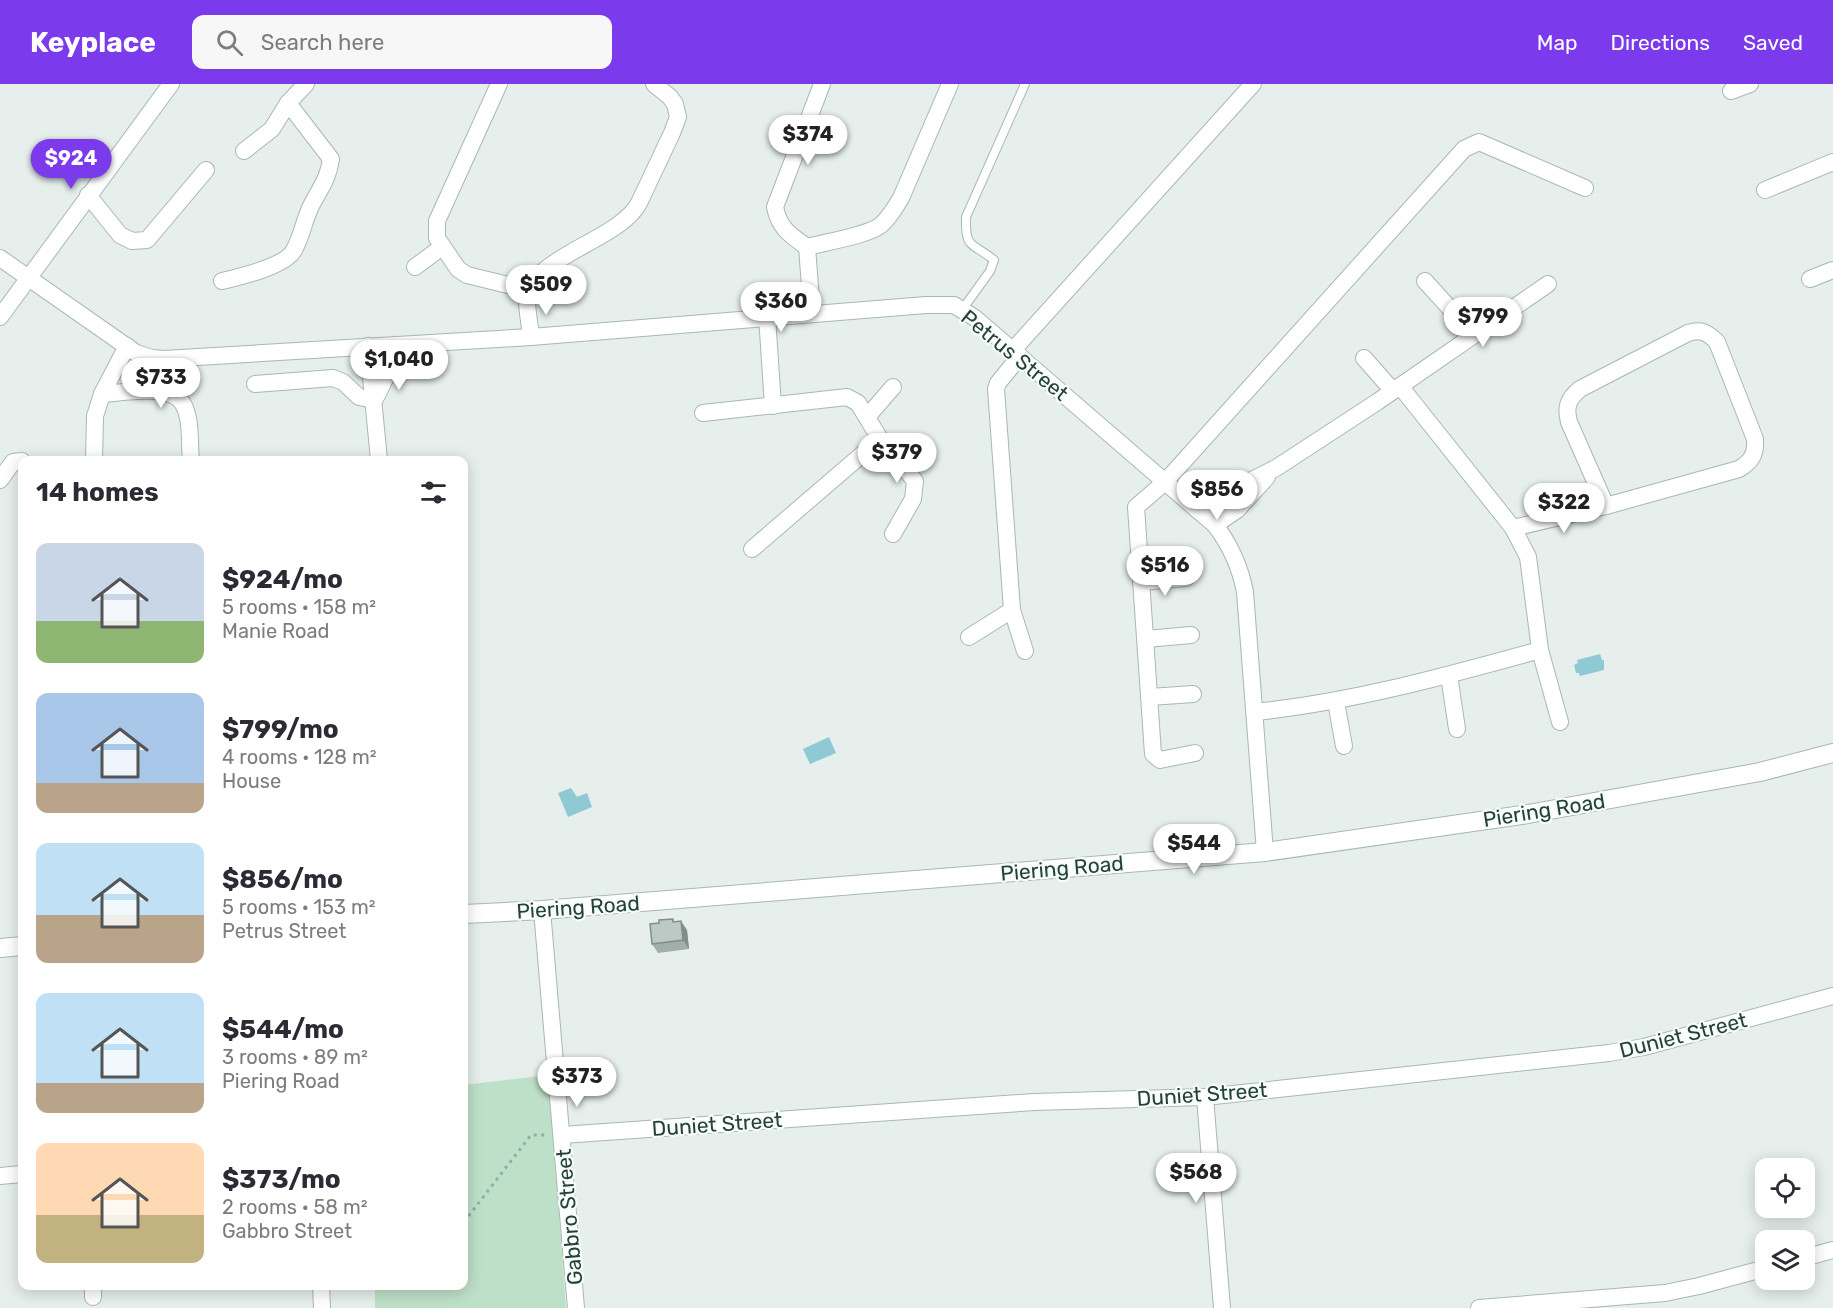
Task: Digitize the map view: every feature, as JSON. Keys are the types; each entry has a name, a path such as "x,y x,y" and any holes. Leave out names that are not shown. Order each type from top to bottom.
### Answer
{"street":[{"path":"0,317 171,84"},
{"path":"244,151 273,129 288,103 306,84"},
{"path":"499,84 437,221 437,238 458,269 467,275 512,286 532,282 559,260 623,223 635,211 678,117 675,104 670,97 654,84"},
{"path":"812,313 807,247 777,220 775,207 822,84"},
{"path":"807,247 879,227 892,214 902,198 950,84"},
{"path":"1025,651 1012,610 996,389 998,383 1016,353 1253,84"},
{"path":"1731,92 1750,84"},
{"path":"222,281 252,273 277,263 293,253 310,208 329,176 331,159 288,103"},
{"path":"1195,753 1160,760 1153,754 1135,509 1165,482 1464,149 1479,142 1585,188"},
{"path":"1765,190 1833,162"},
{"path":"88,195 120,235 132,241 147,240 206,170"},
{"path":"415,267 442,248"},
{"name":"Petrus Street","path":"0,258 136,352 152,358 164,359 531,337 767,316 926,304 954,305 975,318 1215,525 1227,541 1242,573 1245,592 1265,852"},
{"path":"1810,279 1833,270"},
{"path":"1425,281 1473,334"},
{"path":"531,337 527,299 532,282"},
{"path":"1197,510 1216,503 1238,487 1276,468 1548,284"},
{"path":"767,316 772,406"},
{"path":"1513,528 1606,506 1739,470 1754,457 1755,439 1717,342 1706,332 1697,330 1688,333 1580,389 1568,403 1566,412 1569,422 1606,506"},
{"path":"94,456 95,416 102,394 127,346"},
{"path":"368,346 379,456"},
{"path":"1364,358 1396,388 1513,528 1524,547 1531,567 1540,650 1560,722"},
{"path":"374,400 391,371 421,369"},
{"path":"255,384 333,378 343,382 359,397 374,400"},
{"path":"867,417 893,387"},
{"path":"102,394 154,391 171,393 183,403 187,416 190,456"},
{"path":"703,412 847,397 858,403 880,439 915,481 913,499 893,534"},
{"path":"752,549 880,439"},
{"path":"0,480 13,462 18,461"},
{"path":"1215,525 1237,510 1276,468"},
{"path":"1141,582 1186,578"},
{"path":"969,637 1012,610"},
{"path":"1146,639 1191,635"},
{"path":"1255,712 1336,702 1540,650"},
{"path":"1449,675 1457,729"},
{"path":"1150,697 1192,694"},
{"path":"1336,702 1344,746"},
{"name":"Piering Road","path":"468,914 543,910 1265,852 1528,814 1760,772 1833,753"},
{"name":"Gabbro Street","path":"543,910 576,1308"},
{"path":"0,948 18,946"},
{"name":"Duniet Street","path":"562,1135 1034,1102 1205,1097 1618,1052 1833,996"},
{"path":"1205,1097 1222,1308"},
{"path":"0,1176 18,1174"},
{"path":"1815,1255 1833,1250"},
{"path":"1479,1308 1665,1293 1755,1271"},
{"path":"321,1290 322,1308"}],"lane":[{"path":"962,310 990,271 994,260 985,252 972,247 965,235 966,217 1025,84"}],"path":[{"path":"468,1217 531,1135 562,1135"}],"green space":[{"path":"549,1075 566,1308 375,1308 375,1290 468,1290 468,1085"}],"water":[{"path":"1600,654 1604,660 1604,670 1580,676 1576,673 1574,665 1578,663 1577,660"},
{"path":"829,737 836,753 810,764 803,749"},
{"path":"571,788 577,797 587,793 592,807 568,817 558,793"}],"building":[{"path":"673,919 673,922 681,921 683,940 652,944 650,924 659,923 659,920"}]}
